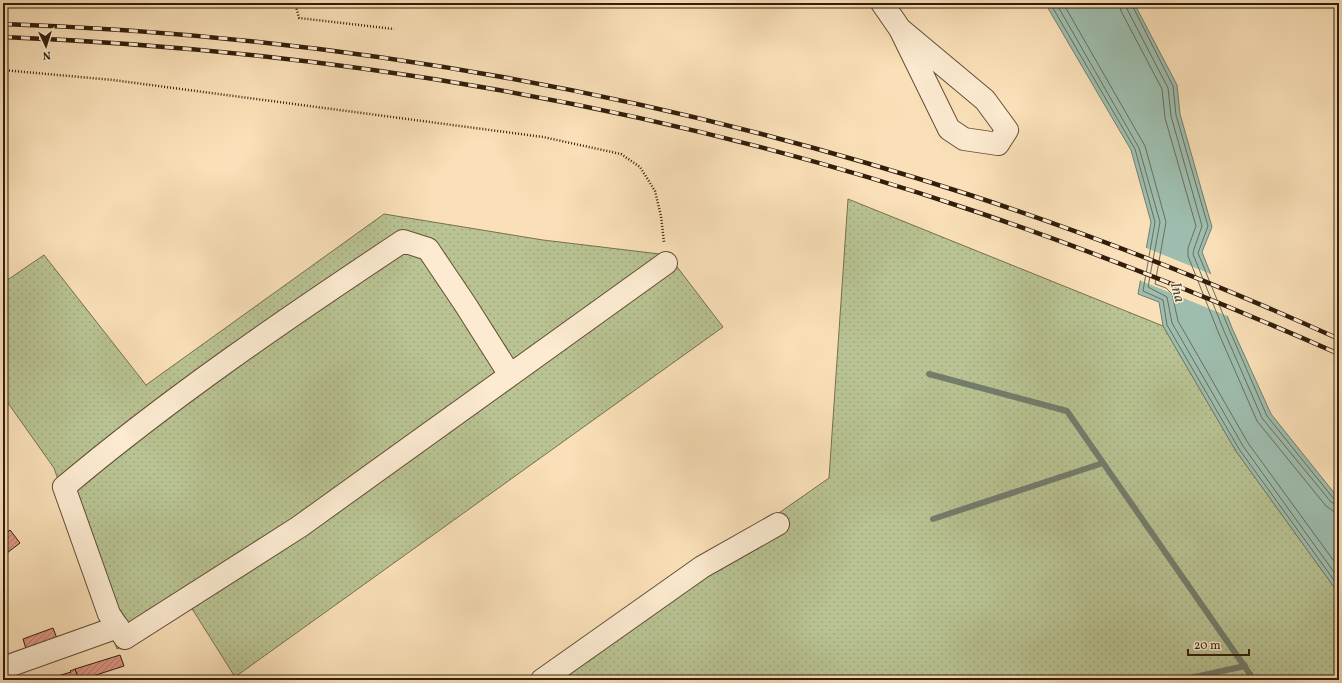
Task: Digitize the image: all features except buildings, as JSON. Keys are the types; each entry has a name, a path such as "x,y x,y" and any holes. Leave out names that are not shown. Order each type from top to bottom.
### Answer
{"street":[{"path":"882,3 900,29 949,129 964,139 998,144 1007,130 985,100 900,29"},
{"path":"510,375 466,304 428,249 403,241 276,325 107,451 64,487 109,614 126,638 299,527 666,263"},
{"path":"542,680 702,567 778,524"},
{"path":"3,668 118,627"}],"path":[{"path":"295,3 299,18 394,29"},
{"path":"3,70 113,80 535,136 621,154 640,167 655,191 661,216 666,263"}],"green space":[{"path":"848,199 1163,326 1236,451 1339,594 1339,680 540,680 829,478"},
{"path":"384,214 543,240 668,255 723,327 235,677 191,607 117,649 54,468 3,396 3,283 44,255 146,385"}],"water":[{"name":"Ina","path":"1045,3 1134,3 1177,85 1180,114 1212,227 1202,252 1232,328 1271,414 1339,499 1339,594 1236,451 1163,326 1159,302 1138,294 1151,222 1131,150"}],"pier":[{"path":"1144,247 1213,275 1230,317 1139,280"}],"waterway":[{"path":"929,374 1067,411 1254,680"},
{"path":"933,519 1103,463"},
{"path":"1181,680 1245,666"}],"railway":[{"path":"3,24 126,30 249,41 371,56 492,75 613,99 733,127 852,159 970,195 1064,227 1157,262 1248,299 1339,339"},
{"path":"3,37 125,44 248,55 371,70 493,89 614,113 735,140 854,173 1018,226 1156,278 1339,354"}]}
